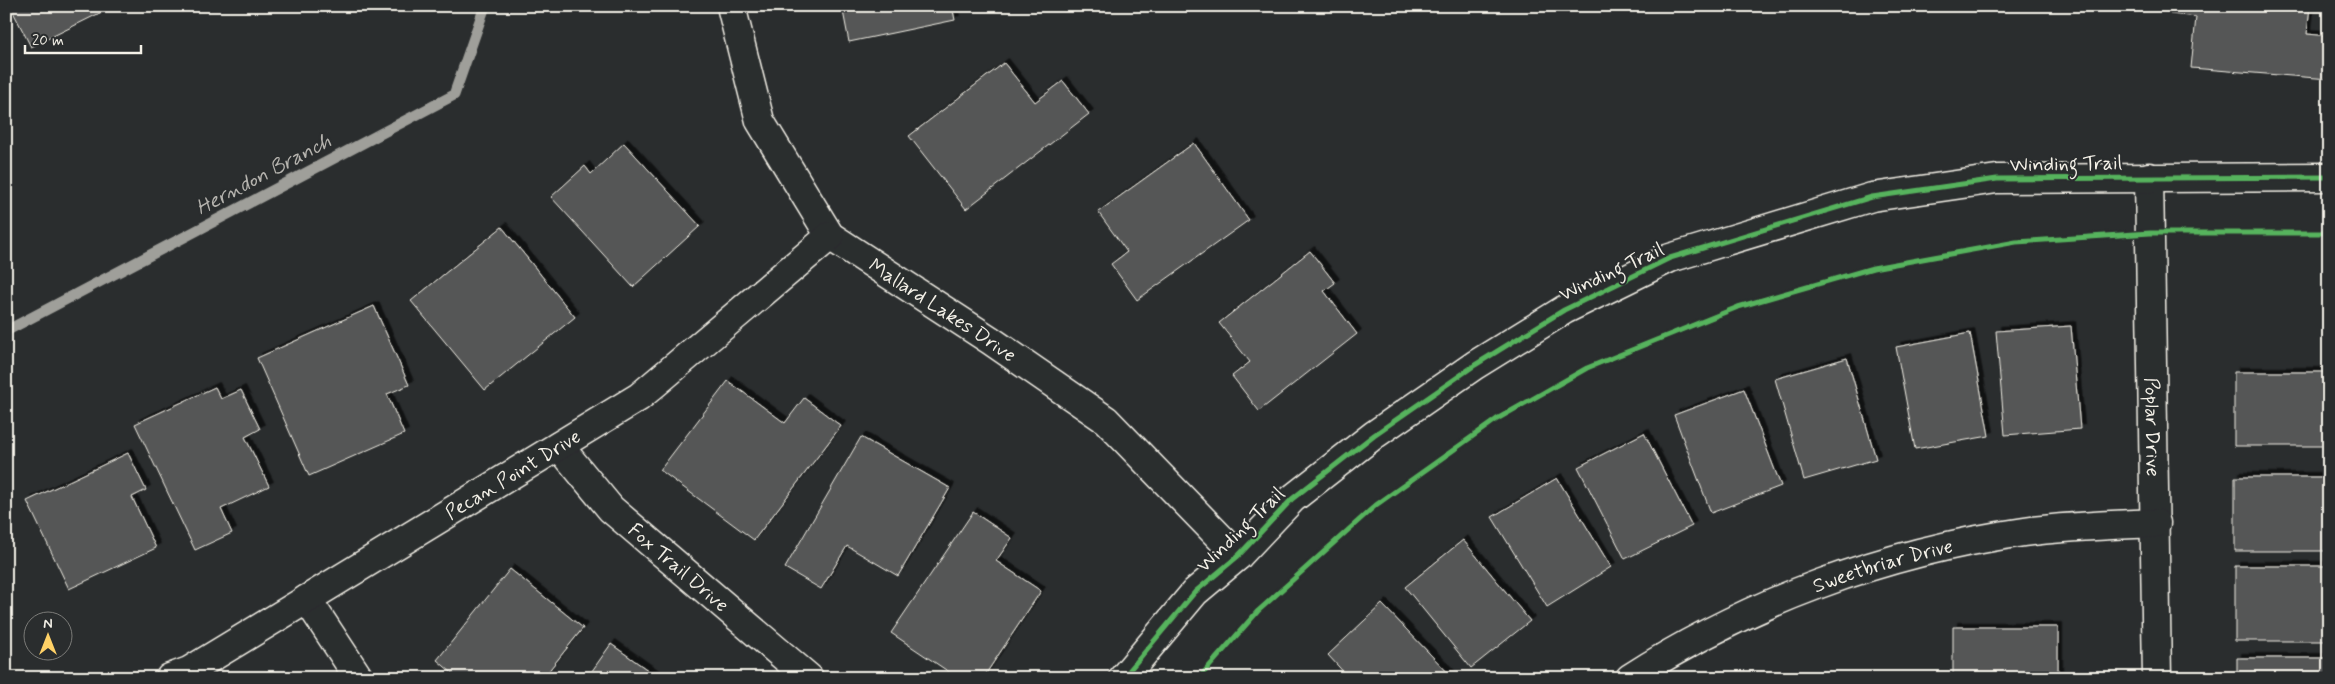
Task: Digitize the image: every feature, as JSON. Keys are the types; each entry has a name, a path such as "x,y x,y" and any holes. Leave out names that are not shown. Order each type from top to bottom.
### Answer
{"street":[{"name":"Mallard Lakes Drive","path":"731,6 760,121 830,236 990,340 1106,420 1238,556"},
{"name":"Winding Trail","path":"1123,678 1195,592 1238,556 1292,499 1374,435 1460,376 1564,310 1670,258 1872,197 1997,179 2329,176"},
{"name":"Poplar Drive","path":"2149,177 2157,678"},
{"name":"Pecan Point Drive","path":"170,678 189,671 639,397 830,236"},
{"name":"Fox Trail Drive","path":"559,446 611,509 809,678"},
{"name":"Sweetbriar Drive","path":"1630,678 1711,631 1771,603 1832,579 1895,559 1959,544 2024,532 2156,523"},
{"path":"307,599 359,678"}],"building":[{"path":"10,6 109,6 110,8 31,47"},
{"path":"842,6 952,6 955,20 849,42"},
{"path":"2171,6 2310,6 2307,34 2329,36 2329,79 2191,68 2196,17 2170,14"},
{"path":"1004,63 1035,102 1063,81 1089,114 966,209 909,136"},
{"path":"624,143 700,226 633,287 551,197 585,166 591,174"},
{"path":"1194,143 1249,220 1137,300 1111,264 1127,252 1098,212"},
{"path":"502,227 575,317 485,390 411,301"},
{"path":"1310,251 1335,283 1324,291 1357,334 1259,411 1232,376 1250,362 1219,323"},
{"path":"374,306 409,385 387,394 404,434 309,476 257,358"},
{"path":"2071,326 2080,429 2005,435 1996,331"},
{"path":"1970,333 1989,436 1915,449 1896,347"},
{"path":"1847,358 1876,459 1804,480 1775,379"},
{"path":"2234,372 2329,372 2329,446 2234,446"},
{"path":"728,381 785,423 804,398 841,426 754,540 660,470"},
{"path":"215,387 221,399 241,390 260,429 245,437 269,486 221,509 232,533 195,550 135,424"},
{"path":"1744,389 1781,486 1711,513 1674,415"},
{"path":"1644,433 1692,526 1625,559 1578,467"},
{"path":"861,437 950,488 898,576 847,546 821,589 785,568"},
{"path":"128,453 146,490 132,497 156,548 69,589 27,501"},
{"path":"2235,477 2329,477 2329,551 2235,551"},
{"path":"1557,478 1611,567 1547,607 1492,517"},
{"path":"973,512 1012,538 996,561 1041,591 983,678 958,678 891,633"},
{"path":"1463,540 1530,621 1471,668 1405,587"},
{"path":"2235,566 2329,566 2329,641 2235,641"},
{"path":"510,569 583,628 543,678 458,678 437,660"},
{"path":"1382,604 1453,678 1349,678 1328,655"},
{"path":"1953,627 2058,627 2058,678 1953,678"},
{"path":"611,644 659,678 587,678"},
{"path":"2237,658 2329,658 2329,678 2237,678"}],"waterway":[{"name":"Herndon Branch","path":"6,331 454,95 485,6"}],"cycle path":[{"path":"1123,678 1195,592 1238,556 1292,499 1374,435 1475,365 1564,310 1670,258 1872,197 1997,179 2329,177"},
{"path":"1199,678 1258,611 1376,505 1497,419 1587,368 1738,307 1873,268 2016,242 2150,233 2329,233"}]}
